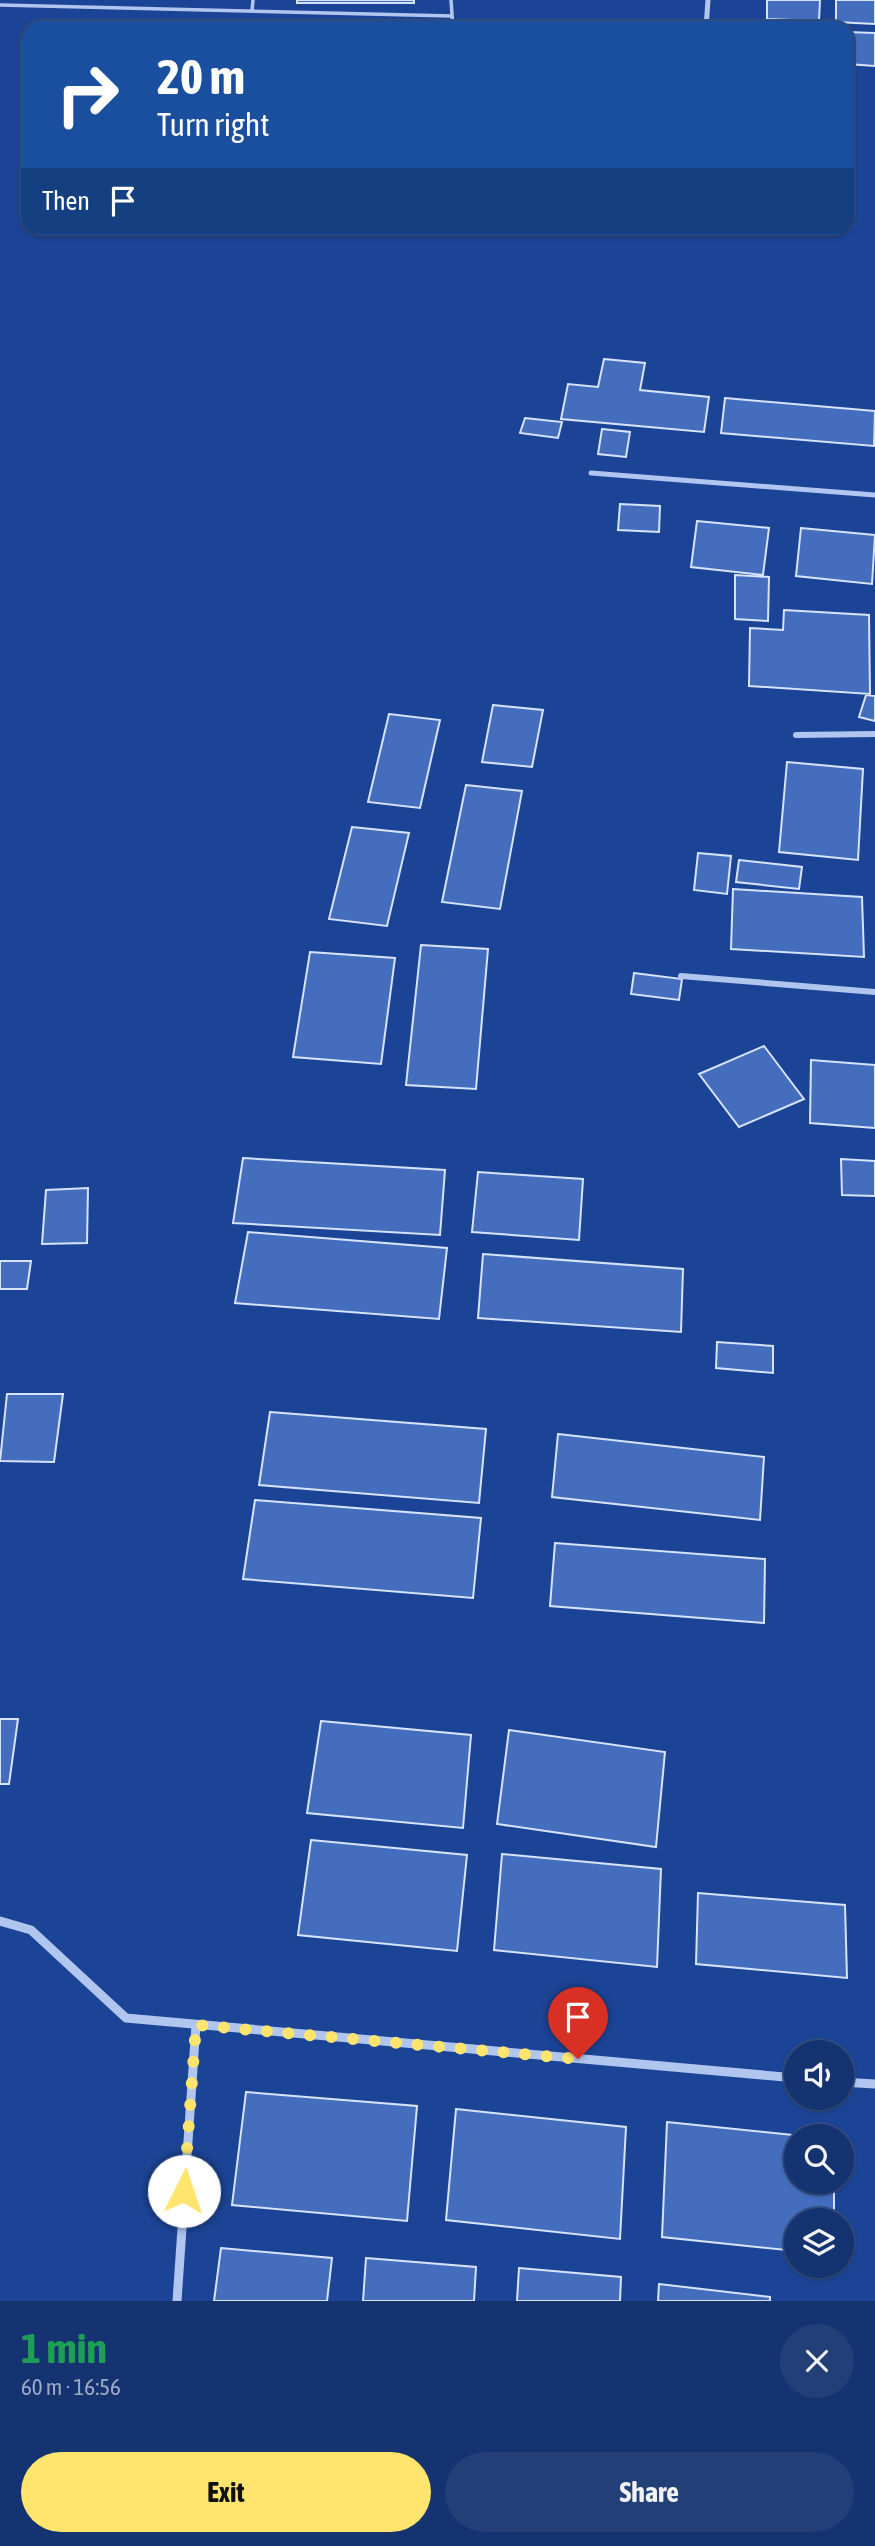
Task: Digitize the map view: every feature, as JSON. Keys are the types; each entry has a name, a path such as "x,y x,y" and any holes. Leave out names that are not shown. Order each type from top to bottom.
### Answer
{"street":[{"path":"706,21 708,0"},
{"path":"591,473 875,495"},
{"path":"796,735 875,733"},
{"path":"681,976 875,992"},
{"path":"0,1922 32,1930 126,2018 784,2077"},
{"path":"177,2301 196,2025"},
{"path":"854,2083 875,2084"}],"lane":[{"path":"252,11 253,0"},
{"path":"451,0 452,21"},
{"path":"0,5 452,16"}],"building":[{"path":"297,0 414,0 414,3 297,3"},
{"path":"767,0 820,0 819,21 767,19"},
{"path":"836,0 875,0 875,24 836,21"},
{"path":"854,32 875,33 875,66 854,64"},
{"path":"604,359 645,363 640,390 709,397 704,432 561,419 568,384 598,387"},
{"path":"725,398 875,411 874,446 721,433"},
{"path":"525,418 562,422 558,438 520,433"},
{"path":"602,429 630,432 626,457 598,454"},
{"path":"620,504 660,506 659,532 618,530"},
{"path":"697,521 769,528 763,575 691,567"},
{"path":"801,528 875,535 872,584 796,576"},
{"path":"735,575 769,577 768,621 735,619"},
{"path":"784,610 869,615 870,694 749,686 750,628 783,630"},
{"path":"866,695 875,696 875,721 859,717"},
{"path":"493,705 543,710 532,767 482,762"},
{"path":"389,714 440,720 420,808 368,802"},
{"path":"787,762 863,769 858,860 779,852"},
{"path":"466,785 522,791 500,909 442,902"},
{"path":"352,827 409,833 387,926 329,919"},
{"path":"698,853 731,856 727,894 694,890"},
{"path":"739,860 802,867 799,889 736,882"},
{"path":"733,889 862,897 864,957 731,949"},
{"path":"421,945 488,949 476,1089 406,1085"},
{"path":"310,952 395,958 381,1064 293,1057"},
{"path":"634,973 682,979 679,1000 631,994"},
{"path":"764,1046 804,1099 739,1127 699,1074"},
{"path":"811,1060 875,1065 875,1128 810,1123"},
{"path":"243,1158 445,1170 440,1235 233,1223"},
{"path":"841,1159 875,1161 875,1196 842,1195"},
{"path":"478,1172 583,1179 579,1240 472,1232"},
{"path":"88,1188 87,1243 42,1244 46,1190"},
{"path":"248,1232 447,1248 439,1319 235,1303"},
{"path":"483,1254 683,1269 681,1332 478,1318"},
{"path":"0,1261 31,1261 27,1289 0,1289"},
{"path":"717,1342 773,1346 773,1373 716,1368"},
{"path":"7,1394 63,1394 54,1462 0,1461"},
{"path":"270,1412 486,1429 479,1503 259,1485"},
{"path":"558,1434 764,1457 760,1520 552,1497"},
{"path":"255,1500 481,1518 473,1598 243,1579"},
{"path":"555,1543 765,1559 764,1623 550,1606"},
{"path":"0,1719 18,1719 9,1784 0,1784"},
{"path":"321,1721 471,1735 463,1828 307,1813"},
{"path":"509,1730 665,1752 656,1847 497,1824"},
{"path":"311,1840 467,1855 457,1951 298,1935"},
{"path":"502,1854 661,1869 657,1967 494,1950"},
{"path":"698,1893 845,1905 847,1978 696,1964"},
{"path":"246,2092 417,2106 407,2221 232,2205"},
{"path":"456,2109 626,2127 620,2239 446,2220"},
{"path":"667,2122 784,2134 784,2194 834,2194 834,2208 784,2208 784,2250 662,2237"},
{"path":"221,2248 332,2258 327,2301 214,2301"},
{"path":"366,2258 476,2267 474,2301 363,2301"},
{"path":"519,2268 621,2277 620,2301 517,2301"},
{"path":"659,2284 770,2297 770,2301 658,2301"}],"route":[{"path":"184,2191 196,2025 578,2059"}]}
